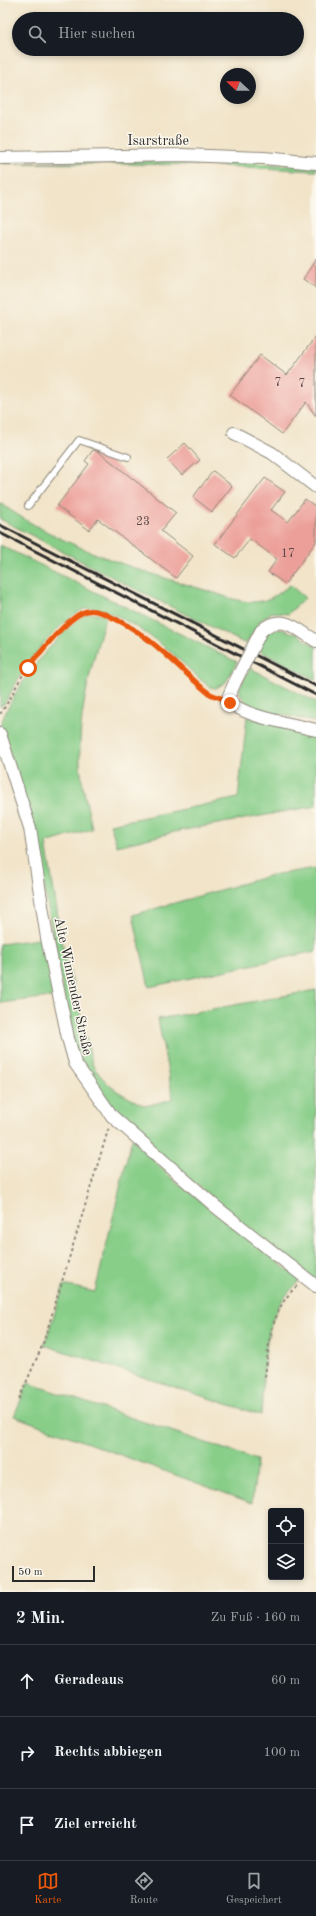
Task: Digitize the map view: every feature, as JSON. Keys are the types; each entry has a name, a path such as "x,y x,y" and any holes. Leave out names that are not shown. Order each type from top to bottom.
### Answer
{"street":[{"name":"Isarstraße","path":"0,158 182,155 264,158 316,163"},
{"path":"234,433 272,453 316,487"},
{"path":"316,641 290,624 281,622 271,623 261,631 227,700 237,708 249,713 316,730"},
{"name":"Alte Winnender Straße","path":"0,734 30,828 47,938 68,1038 75,1063 112,1116 216,1207 316,1286"}],"lane":[{"path":"28,506 79,440 128,456"}],"path":[{"path":"0,714 28,668 73,618 88,611 104,614 129,626 159,647 207,692 218,698 227,700"},
{"path":"19,1399 43,1344 112,1116"},
{"path":"265,1377 270,1339 276,1314 286,1297 306,1278"}],"green space":[{"path":"208,160 316,167 316,171 207,165 4,163"},
{"path":"0,503 24,519 74,545 154,575 249,602 265,600 274,596 290,585 305,598 288,614 272,612 260,621 246,644 131,587 0,519"},
{"path":"0,545 237,662 226,682 216,688 210,687 178,658 141,630 108,612 89,608 82,610 64,623 45,643 30,661 5,703 0,707"},
{"path":"88,613 106,615 87,688 81,725 80,762 92,829 46,843 62,941 93,1066 110,1086 145,1106 173,1099 158,1019 316,990 316,1280 257,1236 142,1138 104,1097 78,1062 64,996 33,825 0,726 17,691 31,671 67,629"},
{"path":"280,629 297,634 316,647 316,680 258,650 268,633"},
{"path":"250,668 316,702 316,722 251,708 242,697 239,689"},
{"path":"247,717 316,737 316,806 179,831 117,846 110,824 238,798"},
{"path":"316,868 316,951 149,987 133,915 272,875"},
{"path":"47,938 59,996 0,1003 0,944"},
{"path":"132,1138 168,1175 300,1280 282,1301 274,1316 270,1329 265,1358 261,1415 44,1345 64,1285 95,1292"},
{"path":"28,1383 257,1460 252,1503 14,1416"}],"building":[{"path":"316,259 316,288 303,279"},
{"path":"316,336 316,416 306,402 282,434 230,395 260,355 287,375"},
{"path":"185,443 200,460 182,475 167,459"},
{"path":"93,450 99,452 176,513 161,531 193,556 176,578 98,519 89,530 57,506 89,464 85,461"},
{"path":"213,471 232,486 212,512 193,497"},
{"path":"265,478 285,492 271,510 288,522 305,499 316,507 316,542 285,584 268,572 277,559 250,539 235,558 215,544"}],"railway":[{"path":"0,525 316,686"},
{"path":"0,533 316,695"}],"route":[{"path":"28,668 73,618 88,611 95,611 129,626 154,643 207,692 218,698 227,700 230,703"}]}
